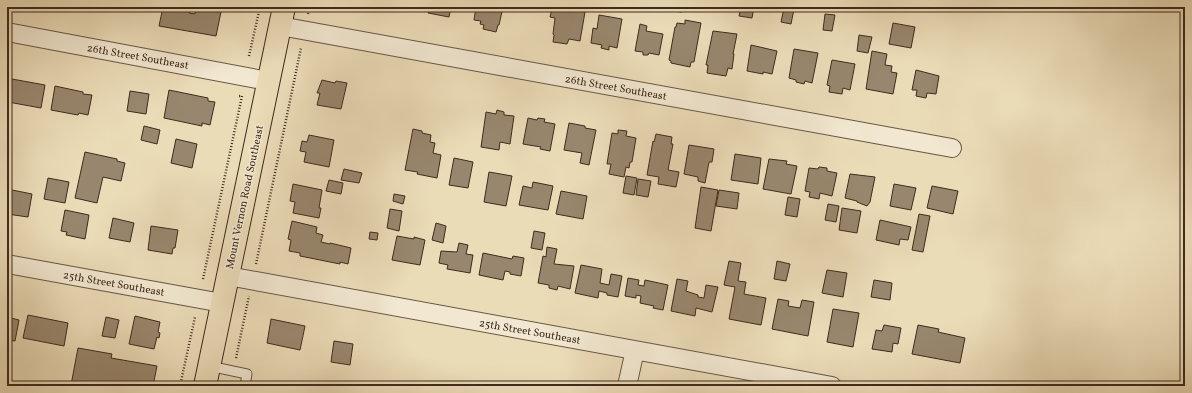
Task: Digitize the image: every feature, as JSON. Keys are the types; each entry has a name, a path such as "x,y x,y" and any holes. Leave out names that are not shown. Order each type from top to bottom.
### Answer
{"main road":[{"name":"Mount Vernon Road Southeast","path":"207,376 282,16"}],"street":[{"name":"26th Street Southeast","path":"282,16 952,148"},
{"name":"26th Street Southeast","path":"7,32 268,80"},
{"name":"25th Street Southeast","path":"7,264 222,303"},
{"name":"25th Street Southeast","path":"228,276 832,386"},
{"path":"627,386 635,350"}],"lane":[{"path":"207,376 233,371 247,374 245,386"}],"path":[{"path":"250,56 260,7"},
{"path":"255,265 266,206 301,45"},
{"path":"203,280 242,96 233,94"},
{"path":"233,371 249,295"},
{"path":"180,386 195,317"}],"building":[{"path":"163,7 176,7 190,10 189,13 195,14 196,7 222,7 216,36 159,26"},
{"path":"429,7 451,7 449,17 428,13"},
{"path":"476,7 503,7 496,32 483,29 484,25 480,24 481,21 474,20"},
{"path":"556,7 585,12 580,41 569,39 567,44 553,42 555,18 550,17 552,9 556,9"},
{"path":"673,7 683,7 682,12 673,11"},
{"path":"741,7 754,7 752,18 739,16"},
{"path":"784,8 794,9 791,24 781,22"},
{"path":"825,14 835,15 832,31 823,30"},
{"path":"599,15 622,19 617,48 609,46 609,50 601,48 602,45 591,43 593,28 597,29"},
{"path":"685,20 701,23 694,62 691,62 690,67 671,63 669,60 675,27 677,23 685,24"},
{"path":"893,23 915,27 911,48 889,44"},
{"path":"640,24 647,26 646,31 663,34 659,55 649,53 648,55 643,55 643,52 635,51"},
{"path":"713,31 737,34 732,69 728,68 726,76 707,73 708,65 706,65"},
{"path":"859,35 872,37 868,53 857,51"},
{"path":"751,45 777,51 772,74 747,71"},
{"path":"794,49 818,53 812,83 805,81 804,84 789,78"},
{"path":"872,51 887,54 885,65 892,66 891,72 897,73 893,94 866,89"},
{"path":"832,60 855,64 850,90 843,88 842,94 829,92 830,86 827,85"},
{"path":"916,70 939,76 936,94 927,93 926,98 916,96 917,90 912,90"},
{"path":"12,79 45,85 41,108 8,102"},
{"path":"322,80 335,83 336,81 347,83 341,109 317,105 320,93 317,93"},
{"path":"55,86 92,95 88,115 79,113 78,115 51,110"},
{"path":"169,90 208,98 208,101 215,102 210,125 202,123 202,126 164,118"},
{"path":"130,91 149,94 146,114 127,111"},
{"path":"497,110 504,112 504,115 514,116 510,144 500,142 499,150 481,147 486,112 496,114"},
{"path":"528,118 537,120 538,118 545,119 544,122 555,124 550,151 540,149 541,147 523,144"},
{"path":"569,123 596,130 589,165 580,163 582,153 564,150"},
{"path":"144,126 160,130 157,144 141,140"},
{"path":"413,129 431,135 430,142 435,143 433,153 441,155 437,178 417,174 418,172 405,170"},
{"path":"618,130 627,131 626,136 636,138 632,162 630,162 629,168 626,167 624,177 609,174 611,164 607,164 612,133 618,134"},
{"path":"656,134 672,137 671,144 673,144 668,170 679,172 676,187 658,184 659,177 647,175 653,141 654,142"},
{"path":"309,135 334,140 329,167 304,162 306,152 300,151 302,141 307,142"},
{"path":"176,139 197,144 192,168 171,163"},
{"path":"689,145 714,149 712,162 709,162 705,183 698,181 698,177 684,174"},
{"path":"85,152 117,159 117,161 125,163 121,181 103,177 97,203 75,198"},
{"path":"735,154 761,158 758,184 731,180"},
{"path":"454,158 473,162 468,188 449,185"},
{"path":"769,159 787,161 786,164 797,166 791,194 763,189"},
{"path":"819,167 827,168 827,171 837,173 832,196 820,193 819,199 809,197 810,192 805,191 809,168 818,169"},
{"path":"344,169 362,173 359,183 341,180"},
{"path":"489,172 512,176 506,206 484,202"},
{"path":"850,174 875,177 870,202 867,206 857,201 845,198"},
{"path":"626,176 637,178 634,195 623,193"},
{"path":"48,178 69,182 65,203 44,199"},
{"path":"638,179 651,181 648,197 636,195"},
{"path":"329,180 343,183 341,194 326,191"},
{"path":"533,182 553,186 548,210 519,205 523,186 532,188"},
{"path":"293,184 322,190 319,218 293,213 295,202 290,201"},
{"path":"894,184 916,188 911,210 890,206"},
{"path":"932,186 958,191 953,214 927,208"},
{"path":"701,187 718,190 711,231 695,228"},
{"path":"7,189 32,194 28,217 7,214"},
{"path":"719,190 739,193 737,209 716,206"},
{"path":"561,191 587,196 583,219 556,214"},
{"path":"394,194 405,196 403,204 393,201"},
{"path":"788,197 800,199 797,217 785,215"},
{"path":"828,204 839,206 836,222 825,220"},
{"path":"842,208 861,211 857,233 839,230"},
{"path":"390,209 402,211 399,231 387,228"},
{"path":"65,210 89,215 85,239 66,235 67,232 61,231"},
{"path":"919,214 930,216 923,252 912,250"},
{"path":"113,218 134,223 130,242 109,238"},
{"path":"880,220 911,227 908,240 900,239 899,245 876,240"},
{"path":"292,221 317,227 316,233 323,235 321,242 351,248 348,264 340,262 340,264 300,256 300,253 289,251 291,240 288,239"},
{"path":"436,223 446,226 443,243 432,240"},
{"path":"151,226 178,230 175,248 173,248 172,254 148,250"},
{"path":"534,231 545,233 542,250 531,248"},
{"path":"370,232 378,233 377,240 369,239"},
{"path":"397,236 414,239 414,237 425,240 420,265 392,260"},
{"path":"459,243 468,245 466,254 473,255 470,273 447,269 448,265 439,263 441,251 457,252"},
{"path":"547,247 557,249 554,264 574,266 570,289 558,286 557,290 549,288 549,285 538,283 543,256 546,257"},
{"path":"483,253 512,259 513,256 524,258 521,276 510,274 510,272 505,271 503,280 479,275"},
{"path":"729,261 741,263 738,281 746,282 744,294 766,298 761,325 729,319 735,287 724,285"},
{"path":"777,261 790,264 786,281 774,279"},
{"path":"581,265 602,269 600,283 609,285 611,274 622,276 618,297 607,295 607,293 599,291 598,298 575,293"},
{"path":"827,270 847,273 843,297 822,293"},
{"path":"628,278 639,280 638,285 644,286 645,280 668,285 663,310 653,308 654,306 640,303 641,296 636,295 636,298 625,296"},
{"path":"677,279 688,281 686,291 698,295 698,297 704,298 706,285 718,287 712,312 696,308 695,316 671,311"},
{"path":"874,280 892,283 890,300 871,297"},
{"path":"778,299 789,301 788,306 800,308 802,300 814,302 808,336 772,329"},
{"path":"833,309 859,313 853,347 827,342"},
{"path":"28,315 68,323 64,346 23,338"},
{"path":"135,316 160,322 158,332 160,333 159,338 157,337 154,349 129,344"},
{"path":"7,317 19,320 15,341 7,340"},
{"path":"106,317 119,320 115,338 102,336"},
{"path":"271,319 305,326 300,350 267,343"},
{"path":"884,325 901,328 898,344 893,343 892,352 872,349 876,330 882,331"},
{"path":"918,325 939,329 938,332 965,338 960,363 912,354"},
{"path":"334,341 353,344 350,365 331,362"},
{"path":"78,348 112,354 111,358 157,366 153,386 71,385"}]}
